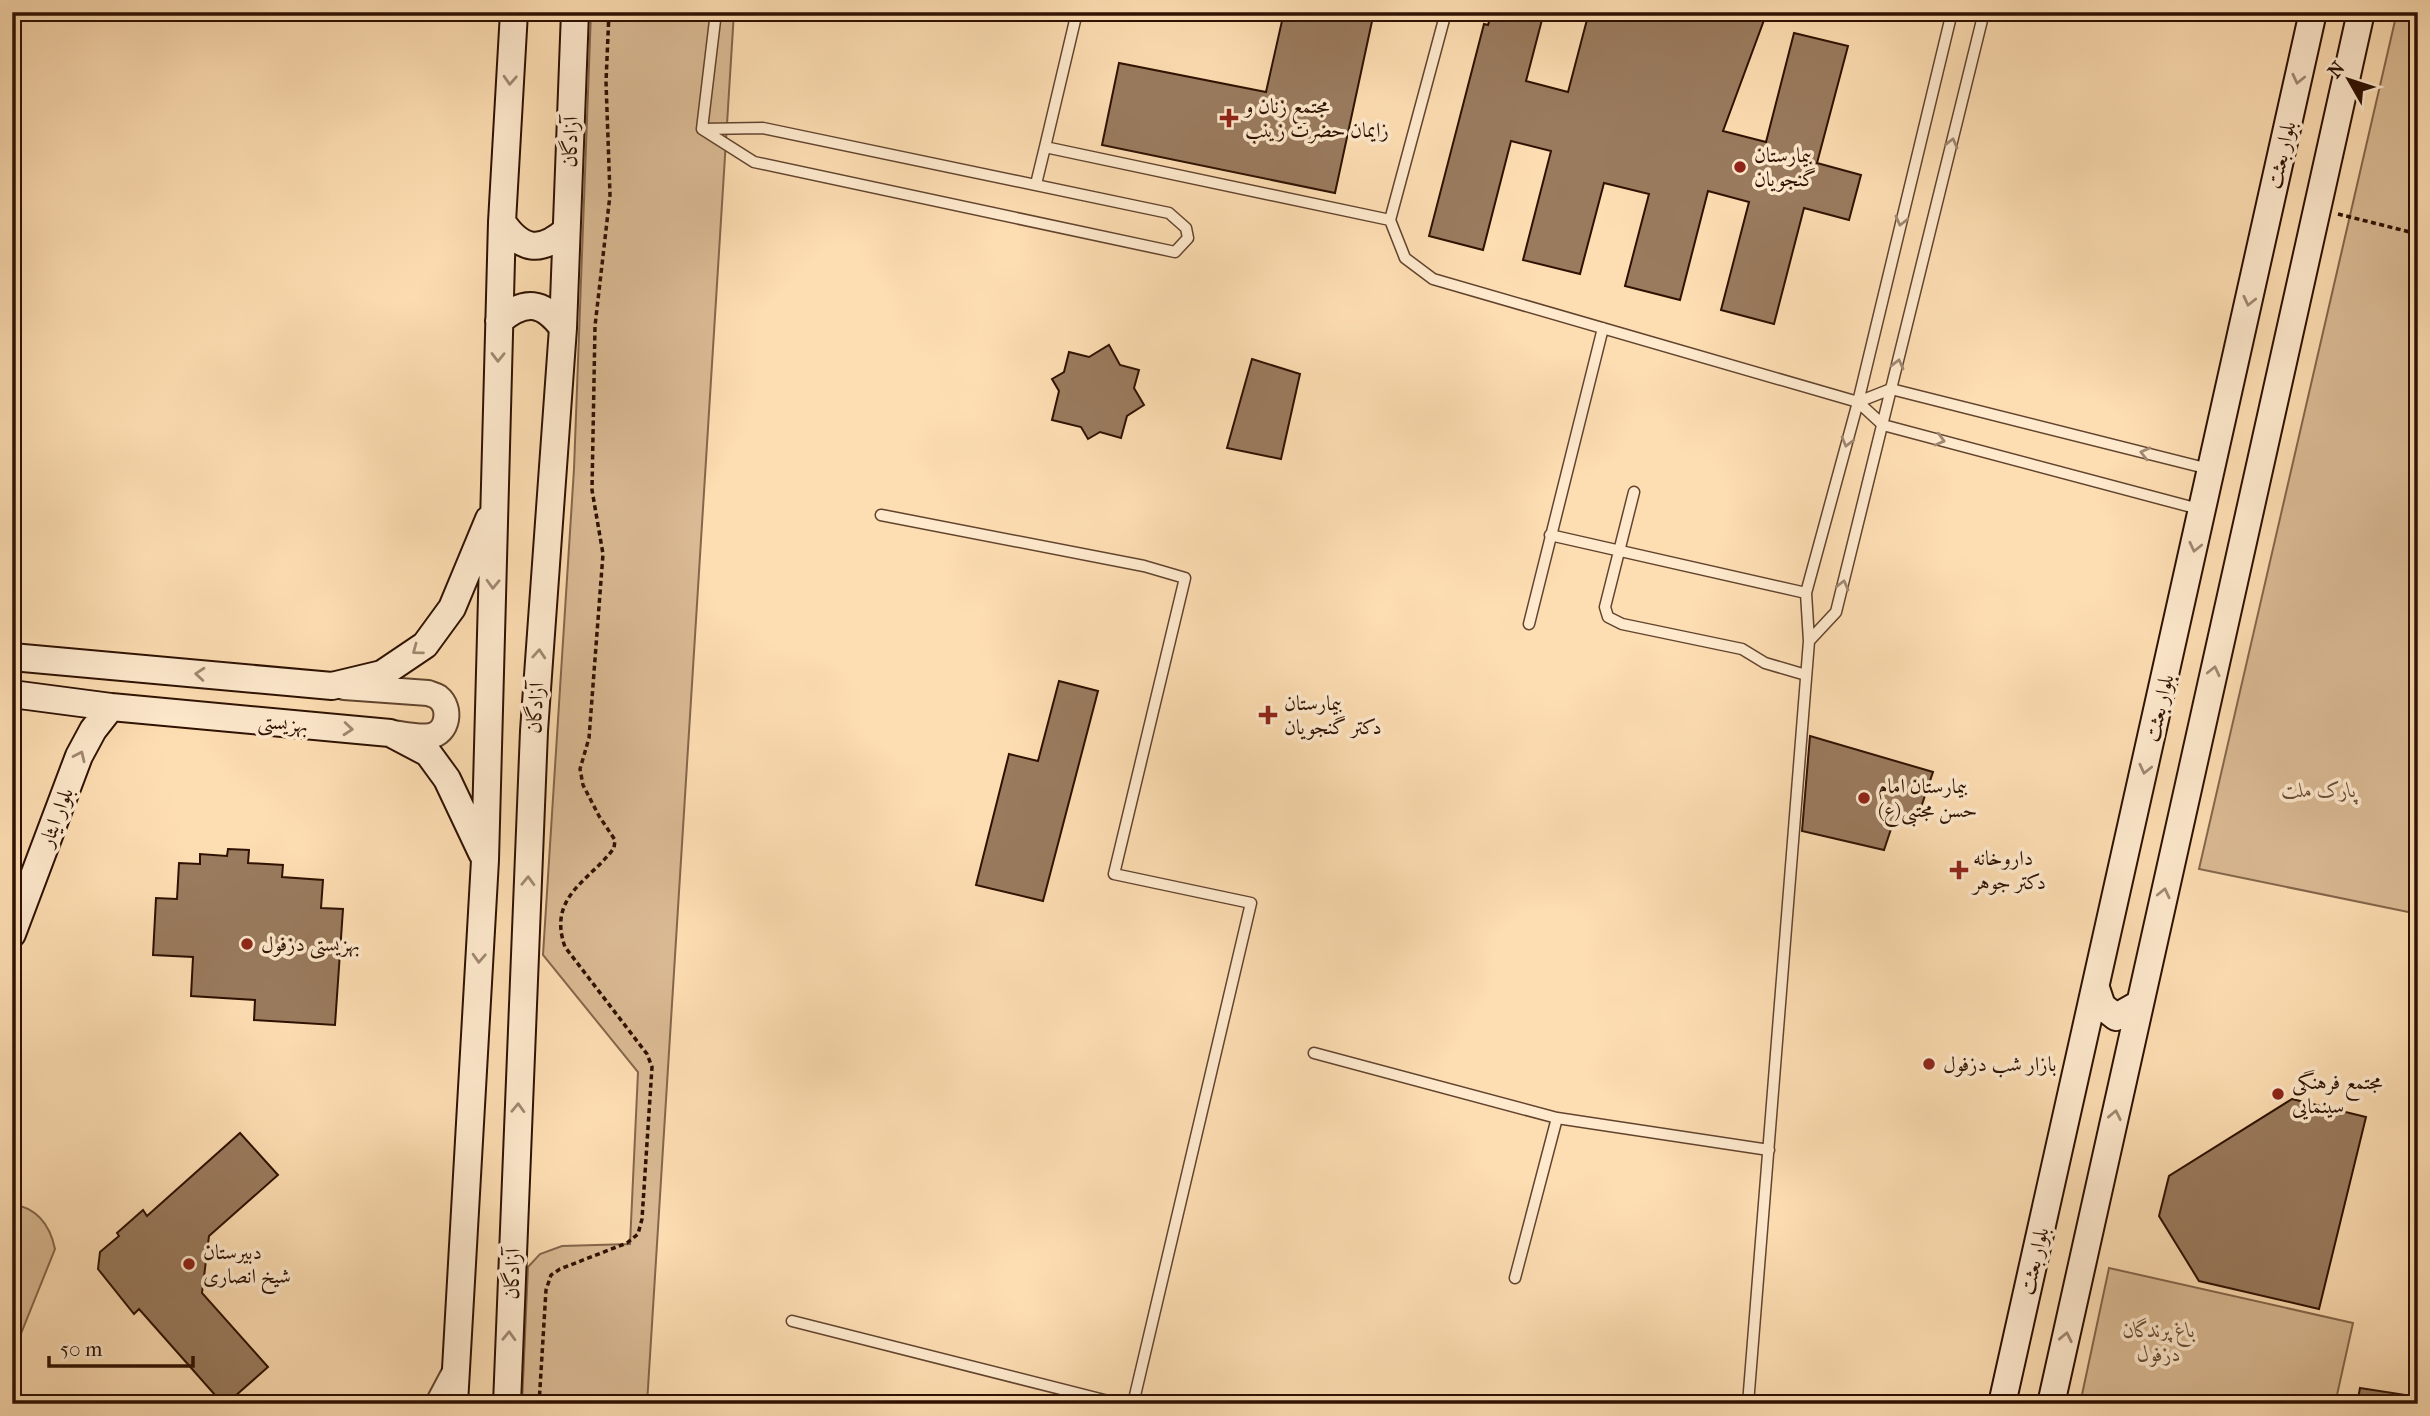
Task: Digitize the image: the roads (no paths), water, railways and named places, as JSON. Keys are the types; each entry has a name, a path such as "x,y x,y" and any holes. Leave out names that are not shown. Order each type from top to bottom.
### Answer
{"main road":[{"path":"454,1404 485,860 502,222 514,12"},
{"name":"آزادگان","path":"507,1404 534,731 563,328 575,12"},
{"name":"بلوار بعثت","path":"2002,1404 2313,12"},
{"path":"2051,1404 2361,12"},
{"path":"502,222 513,239 532,247 551,244 566,231"},
{"path":"499,321 514,308 533,305 551,313 563,328"},
{"path":"12,657 332,686 382,674 425,645 452,608 495,505"},
{"name":"بهزیستی","path":"12,694 111,707 390,733 428,753 435,762 447,779 485,860"},
{"name":"بلوار ایثار","path":"12,934 79,756 93,730 111,707"},
{"path":"2096,988 2102,1006 2116,1017 2139,1003"}],"street":[{"path":"332,686 428,693 439,698 446,710 447,719 442,729 431,736 390,733"},
{"path":"435,1404 456,1365"}],"lane":[{"path":"702,129 716,12"},
{"path":"1036,184 1077,12"},
{"path":"1446,12 1390,220 1405,258 1433,279 1858,402 1883,425 2203,510"},
{"path":"1748,1404 1809,641 1806,593 1858,402 1952,12"},
{"path":"1809,641 1836,612 1984,12"},
{"path":"763,128 1169,213 1186,228 1188,238 1175,252 754,162 702,129 763,128"},
{"path":"1045,147 1390,220"},
{"path":"1529,624 1603,328"},
{"path":"1858,402 1891,389 2211,469"},
{"path":"1634,492 1605,607 1608,617 1622,624 1742,649 1765,663 1806,675"},
{"path":"881,515 1143,566 1185,578 1114,874 1251,903 1133,1404"},
{"path":"1550,535 1806,593"},
{"path":"1314,1053 1557,1118 1769,1150"},
{"path":"1515,1278 1557,1118"},
{"path":"792,1321 1120,1404"}],"place":[{"name":"مجتمع زنان و زایمان حضرت زینب","path":"1229,118"},
{"name":"بیمارستان گنجویان","path":"1740,167"},
{"name":"بیمارستان دکتر گنجویان","path":"1268,715"},
{"name":"بیمارستان امام حسن مجتبی(ع)","path":"1864,798"},
{"name":"داروخانه دکتر جوهر","path":"1959,870"},
{"name":"بهزیستی دزفول","path":"247,944"},
{"name":"بازار شب دزفول","path":"1929,1064"},
{"name":"مجتمع فرهنگی سینمایی","path":"2278,1094"},
{"name":"دبیرستان شیخ انصاری","path":"189,1264"}],"park label":[{"name":"پارک ملت","path":"2319,790"},
{"name":"باغ پرندگان دزفول","path":"2159,1342"}]}
